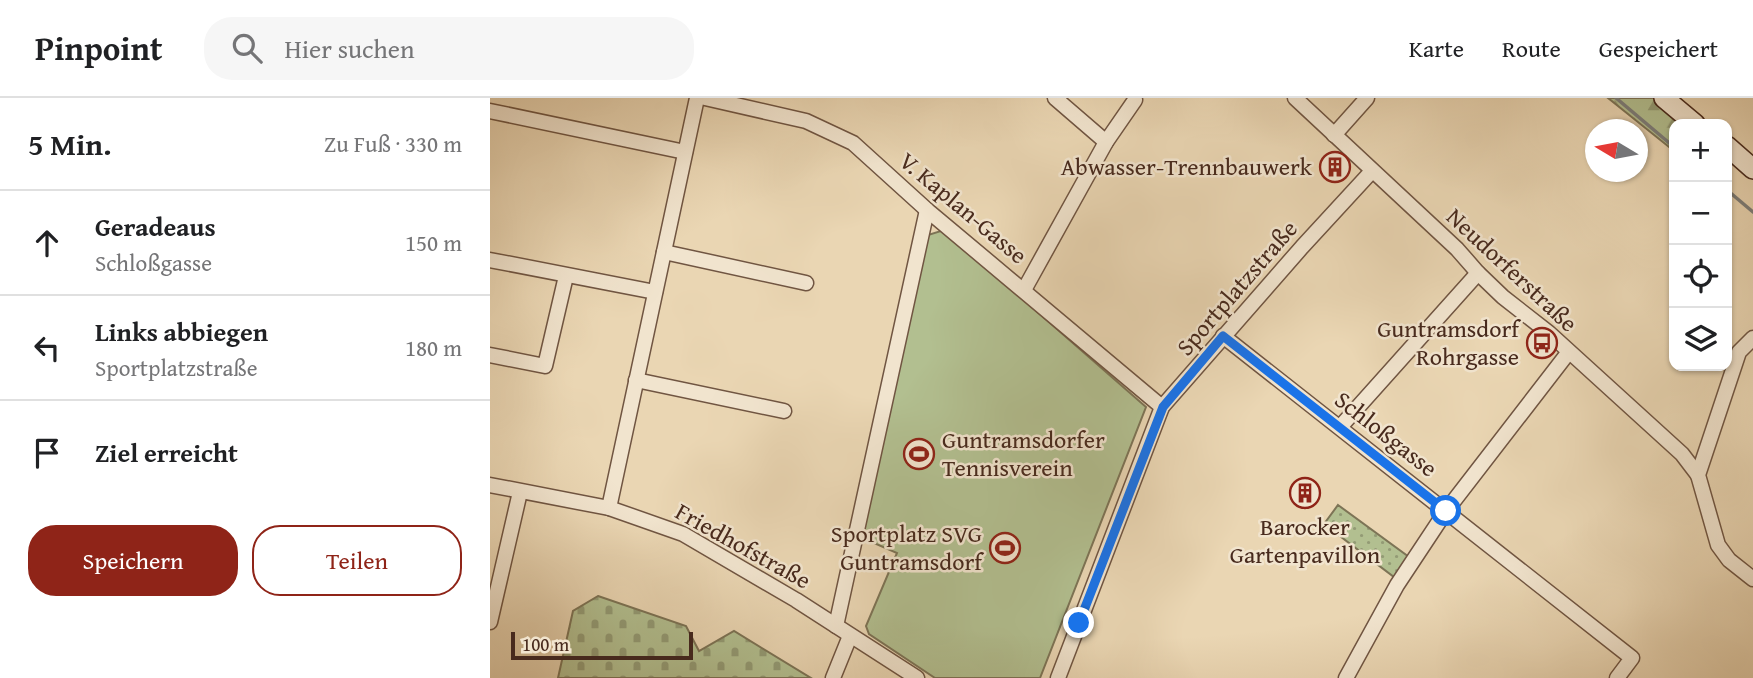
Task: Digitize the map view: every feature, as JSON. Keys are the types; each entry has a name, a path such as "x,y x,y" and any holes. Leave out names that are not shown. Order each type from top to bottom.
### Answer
{"street":[{"path":"609,508 697,98"},
{"name":"V. Kaplan-Gasse","path":"705,98 806,121 853,143 927,210 1163,407"},
{"path":"1055,98 1106,142"},
{"name":"Neudorferstraße","path":"1295,98 1457,249 1478,273 1549,333 1682,454 1698,475"},
{"path":"1334,135 1367,98"},
{"path":"1664,98 1689,119"},
{"path":"1680,98 1703,119"},
{"path":"1024,290 1106,142 1135,100"},
{"path":"490,111 685,152"},
{"path":"1732,150 1753,169"},
{"name":"Sportplatzstraße","path":"1058,678 1163,407 1223,336 1372,171"},
{"path":"835,626 927,210"},
{"path":"664,252 806,283"},
{"path":"490,260 655,292"},
{"path":"1340,426 1478,273"},
{"path":"490,355 545,366 566,276"},
{"name":"Schloßgasse","path":"1223,336 1632,658 1617,678"},
{"path":"1753,338 1739,352 1698,475 1718,545 1729,560 1753,579"},
{"path":"1346,678 1396,585 1446,511 1568,353"},
{"path":"636,380 784,411"},
{"name":"Friedhofstraße","path":"490,485 609,508 683,534 917,678"},
{"path":"490,622 520,492"},
{"path":"833,678 850,636"}],"green space":[{"path":"1608,98 1657,98 1681,119 1669,119 1669,147 1648,130 1648,119 1634,119"},
{"path":"944,230 1146,407 1040,678 935,678 869,634 866,626 897,553 860,537 928,235"},
{"path":"1338,505 1409,557 1394,577 1324,524"},
{"path":"598,596 686,626 699,651 734,631 811,678 558,678 573,611"}],"waterway":[{"path":"1616,98 1669,143"},
{"path":"1732,194 1753,212"}],"place":[{"name":"Abwasser-Trennbauwerk","path":"1335,167"},
{"name":"Guntramsdorf Rohrgasse","path":"1542,343"},
{"name":"Guntramsdorfer Tennisverein","path":"919,454"},
{"name":"Barocker Gartenpavillon","path":"1305,493"},
{"name":"Sportplatz SVG Guntramsdorf","path":"1005,548"}],"route":[{"path":"1079,623 1163,407 1223,336 1446,511"}]}
